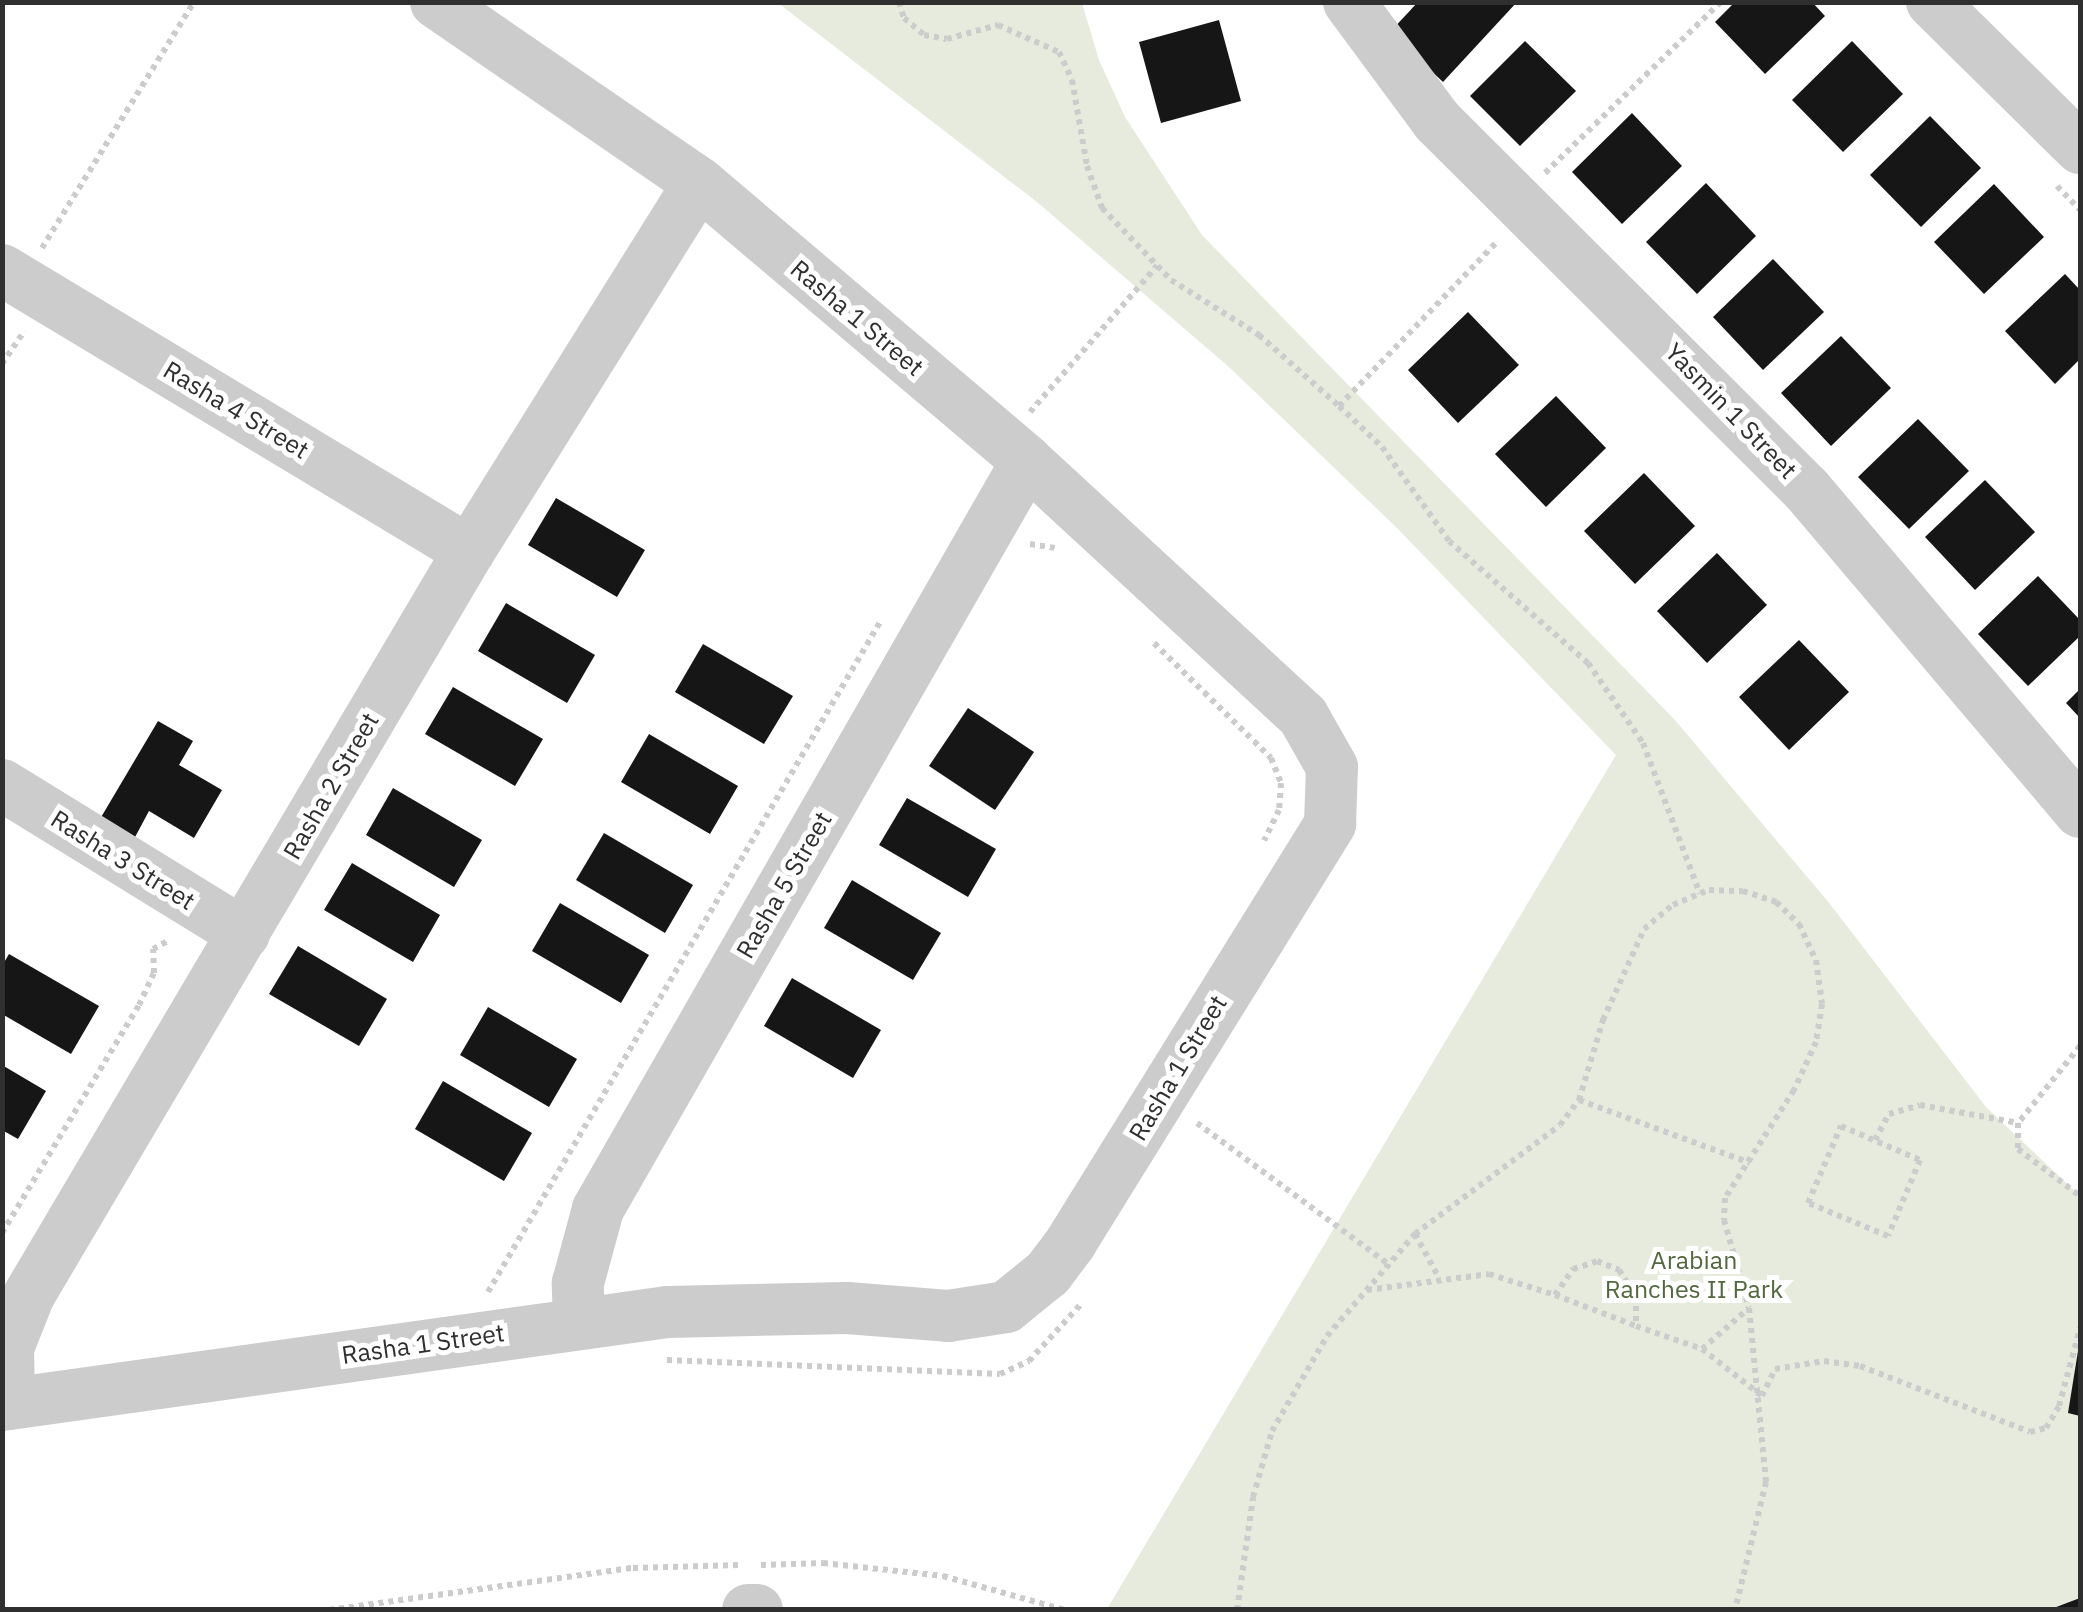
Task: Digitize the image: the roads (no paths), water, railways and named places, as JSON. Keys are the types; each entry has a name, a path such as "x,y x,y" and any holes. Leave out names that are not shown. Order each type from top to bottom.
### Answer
{"street":[{"name":"Rasha 1 Street","path":"6,1404 579,1321 668,1312 847,1308 957,1333 1019,1320 1065,1281 1116,1172 1270,913 1317,850 1336,796 1332,767 1303,716 1248,671 1031,436 699,183 436,2"},
{"path":"1932,2 2080,148"},
{"name":"Yasmin 1 Street","path":"1358,10 1437,120 1552,208 1807,490 2080,812"},
{"name":"Rasha 2 Street","path":"6,1404 8,1348 29,1295 227,924 469,551 699,183"},
{"name":"Rasha 4 Street","path":"12,276 469,551"},
{"name":"Rasha 5 Street","path":"579,1321 578,1283 598,1209 1031,436"},
{"name":"Rasha 3 Street","path":"2,785 227,924"},
{"path":"748,1610 758,1610"}],"park label":[{"name":"Arabian Ranches II Park","path":"1694,1276"}]}
